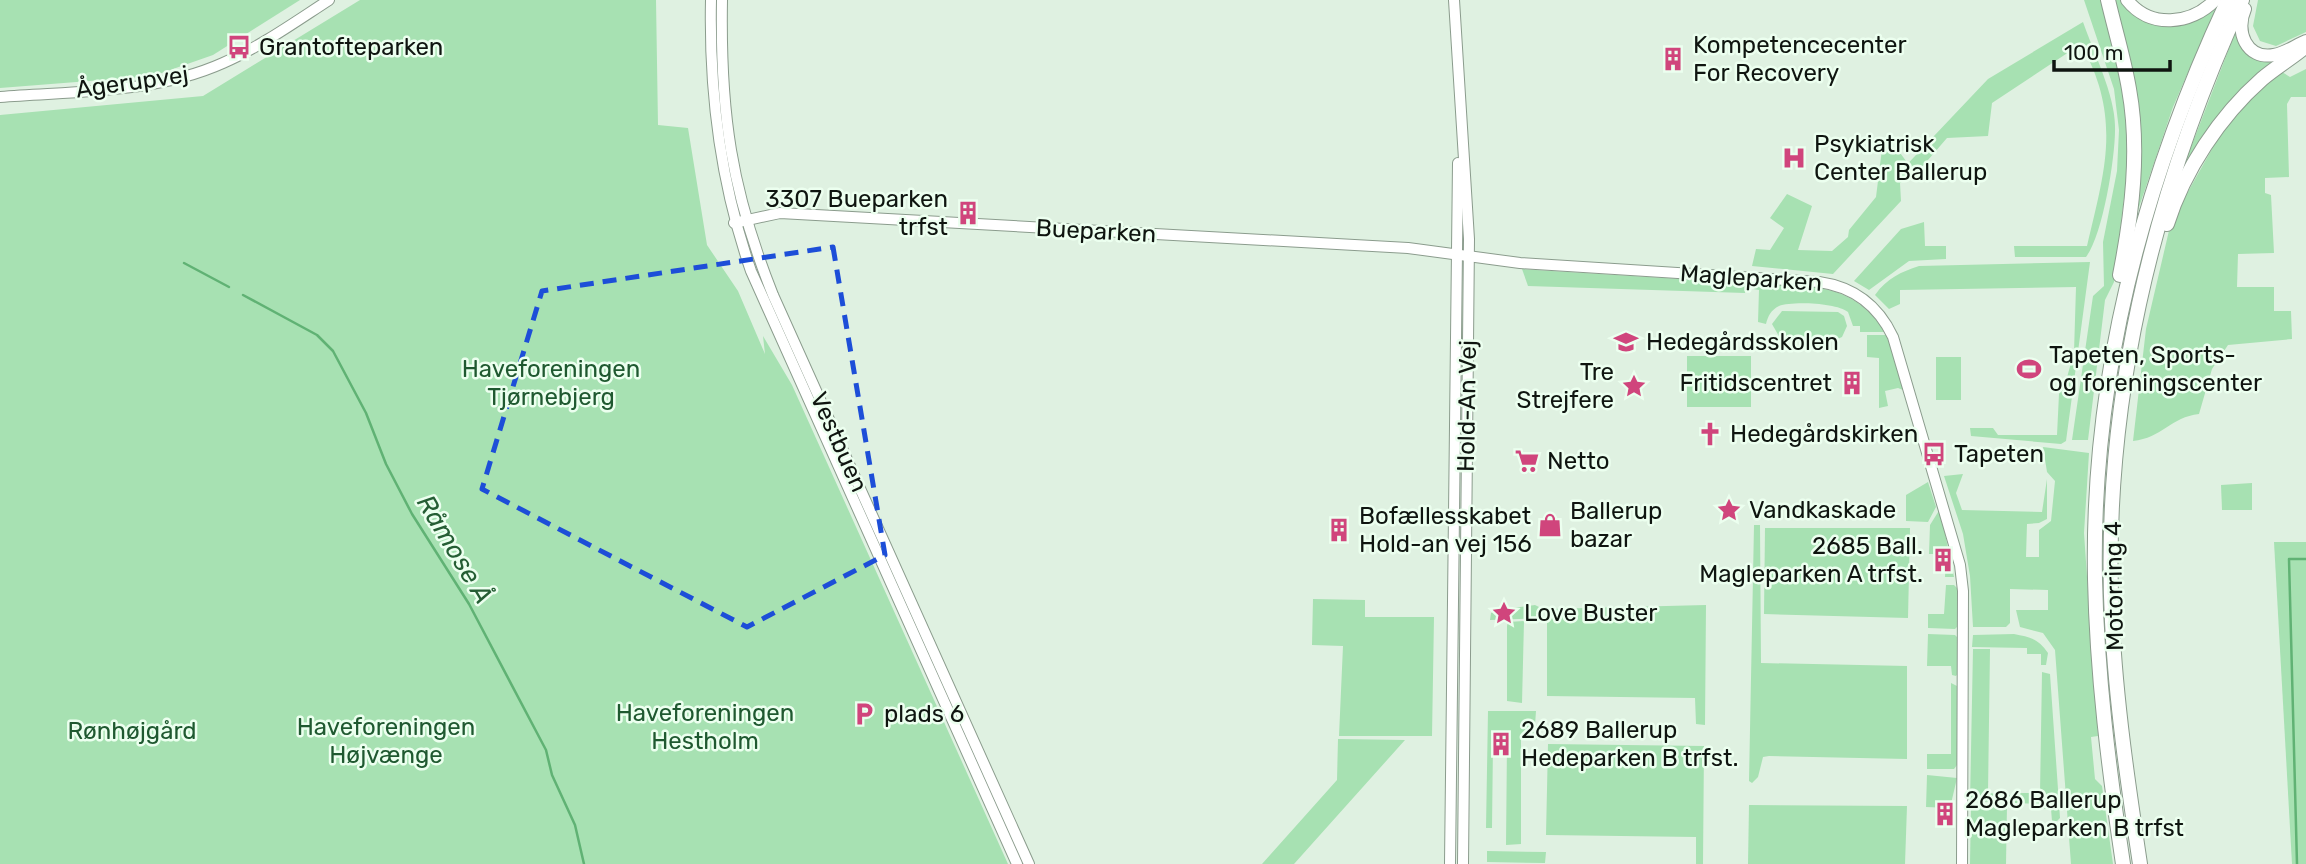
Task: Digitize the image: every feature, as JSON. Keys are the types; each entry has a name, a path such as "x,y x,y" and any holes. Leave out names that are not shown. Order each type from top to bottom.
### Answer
{"highway":[{"path":"2107,394 2109,328 2130,214 2134,154 2129,89 2108,0"},
{"path":"2107,394 2123,300 2152,189 2191,84 2228,0"},
{"path":"2138,308 2167,193 2187,132 2242,0"},
{"path":"2138,308 2171,211 2191,169 2223,121 2262,79 2306,44"},
{"name":"Motorring 4","path":"2138,308 2115,462 2111,576 2120,715 2140,864"},
{"name":"Motorring 4","path":"2107,394 2097,501 2095,578 2100,678 2123,864"}],"main road":[{"path":"2127,0 2147,16 2174,21 2196,14 2215,0"},
{"path":"2249,0 2240,30 2246,45 2262,55 2278,54 2306,44"}],"street":[{"name":"Ågerupvej","path":"0,97 128,87 197,73 248,51 329,0"},
{"name":"Vestbuen","path":"711,0 712,95 718,151 762,296 1017,864"},
{"name":"Vestbuen","path":"722,0 722,97 739,222 1029,864"},
{"name":"Hold-An Vej","path":"1454,0 1463,255 1462,864"},
{"name":"Bueparken","path":"739,222 791,214 1397,248 1463,255"},
{"name":"Hold-An Vej","path":"1450,864 1463,255"},
{"name":"Magleparken","path":"1463,255 1520,263 1828,283 1854,291 1884,319 1894,337 1960,565 1965,634 1962,864"}],"highlighted area":[{"path":"833,247 885,555 747,627 482,489 542,291"}],"green space":[{"path":"0,0 300,0 213,55 153,76 0,88"},
{"path":"360,0 656,0 658,125 688,128 707,245 738,291 765,354 763,336 792,385 1008,864 0,864 0,115 203,96"},
{"path":"2084,0 2103,0 2123,77 2132,165 2124,198 2114,282 2105,300 2088,440 2072,440 2093,296 2104,286 2103,242 2117,171 2119,130 2114,89"},
{"path":"2112,0 2120,0 2153,23 2210,7 2215,10 2173,107 2137,213 2138,172"},
{"path":"2258,0 2306,0 2306,32 2276,46 2260,41 2253,26"},
{"path":"2083,22 2108,87 2115,126 2103,213 2086,257 2015,257 2014,246 2087,246 2104,168 2106,120 2094,71 2081,44 1992,103 1988,136 1947,138 1915,175 1900,183 1901,201 1833,274 1752,266 1756,249 1770,250 1784,228 1770,218 1787,194 1812,206 1798,250 1832,251 1848,237 1849,230 1876,197 1882,149 1898,150 1906,161 1897,166 1897,175 1988,79"},
{"path":"2235,33 2243,48 2282,58 2179,178"},
{"path":"2306,69 2306,97 2291,97 2287,104 2289,177 2265,178 2265,193 2271,195 2274,253 2238,254 2237,287 2274,287 2274,311 2291,311 2292,339 2228,345 2212,369 2199,414 2181,419 2152,436 2133,441 2146,329 2171,222 2226,124 2279,70 2290,77"},
{"path":"1924,222 1925,246 1946,246 1946,259 1909,261 1869,290 1854,281 1901,229"},
{"path":"2090,262 2066,441 2061,444 1971,436 1970,428 1993,428 1998,435 2057,435 2059,394 2066,381 2074,352 2076,287 1900,290 1900,304 1889,309 1875,295 1895,276 1919,266"},
{"path":"1522,269 1745,283 1745,293 1528,286"},
{"path":"1759,283 1830,290 1859,304 1885,332 1860,332 1860,326 1853,326 1848,312 1814,304 1779,306 1770,314 1766,324 1758,322 1759,290 1753,289"},
{"path":"1782,311 1838,312 1844,316 1847,326 1842,337 1835,340 1780,338 1772,324"},
{"path":"1867,335 1887,335 1903,390 1898,388 1885,391 1888,406 1879,408 1879,358 1867,357"},
{"path":"1687,356 1751,356 1751,407 1687,407"},
{"path":"1936,357 1961,357 1961,400 1936,400"},
{"path":"2043,447 2089,453 2084,533 2098,736 2091,737 2095,779 2102,786 2113,864 2071,864 2055,650 2043,633 2020,627 2016,610 2048,610 2048,590 2010,589 2010,623 2006,627 1973,627 1970,576 1963,534 1944,476 1963,474 1956,493 1962,510 2042,512 2047,479 2047,519 2027,524 2026,557 2039,557 2039,530 2051,521 2055,481 2047,472"},
{"path":"1928,482 1936,507 1928,522 1906,521 1906,495"},
{"path":"2252,483 2252,510 2222,510 2221,485"},
{"path":"1940,509 1954,577 1945,577 1946,554 1929,554 1930,525"},
{"path":"1754,525 1760,525 1761,663 1907,666 1907,759 1769,756 1763,757 1758,777 1752,783 1749,781"},
{"path":"1765,528 1910,528 1908,618 1764,614"},
{"path":"2274,542 2306,542 2306,864 2292,864"},
{"path":"1946,585 1954,585 1958,589 1959,625 1955,629 1928,628 1928,614 1944,614"},
{"path":"1313,599 1365,600 1365,617 1434,617 1432,736 1339,736 1343,646 1312,645"},
{"path":"1535,605 1543,609 1543,618 1490,620 1491,613 1496,610"},
{"path":"1706,605 1705,725 1696,724 1695,698 1547,696 1547,609"},
{"path":"1524,621 1522,703 1507,701 1507,626 1508,622"},
{"path":"1928,634 1955,635 1958,638 1959,672 1956,676 1952,675 1951,666 1927,666"},
{"path":"2014,634 2038,642 2048,653 2046,665 2041,665 2041,654 2027,654 2027,648 1972,647 1973,635"},
{"path":"1973,649 1990,649 1988,793 2010,795 2010,801 1970,802"},
{"path":"2042,672 2050,674 2060,818 2057,821 2052,821 2051,809 2040,809 2039,804 2015,803 2015,793 2040,793"},
{"path":"1951,683 1959,687 1957,765 1954,769 1927,769 1927,754 1951,754"},
{"path":"1488,711 1536,711 1535,725 1541,726 1541,739 1521,740 1521,844 1506,845 1507,743 1493,743 1492,828 1486,828"},
{"path":"1338,739 1405,740 1294,864 1262,864 1337,780"},
{"path":"1548,744 1704,746 1703,864 1696,864 1696,837 1546,835"},
{"path":"1927,775 1957,778 1950,808 1926,807"},
{"path":"1749,805 1907,806 1905,864 1748,864"},
{"path":"1971,805 2007,805 2006,864 1970,864"},
{"path":"1487,851 1546,852 1545,863 1487,862"}],"waterway":[{"name":"Råmose Å","path":"184,263 229,287"},
{"name":"Råmose Å","path":"243,295 317,335 333,351 366,413 386,464 412,514 469,604 546,750 552,775 575,825 584,864"},
{"path":"2297,864 2289,559 2306,559"}],"place":[{"name":"Grantofteparken","path":"239,47"},
{"name":"Kompetencecenter For Recovery","path":"1673,59"},
{"name":"Psykiatrisk Center Ballerup","path":"1794,158"},
{"name":"3307 Bueparken trfst","path":"968,213"},
{"name":"Hedegårdsskolen","path":"1626,342"},
{"name":"Tapeten, Sports- og foreningscenter","path":"2029,369"},
{"name":"Fritidscentret","path":"1852,383"},
{"name":"Tre Strejfere","path":"1634,386"},
{"name":"Hedegårdskirken","path":"1710,434"},
{"name":"Tapeten","path":"1934,454"},
{"name":"Netto","path":"1527,461"},
{"name":"Vandkaskade","path":"1729,510"},
{"name":"Ballerup bazar","path":"1550,525"},
{"name":"Bofællesskabet Hold-an vej 156","path":"1339,530"},
{"name":"2685 Ball. Magleparken A trfst.","path":"1943,560"},
{"name":"Love Buster","path":"1504,613"},
{"name":"plads 6","path":"864,714"},
{"name":"2689 Ballerup Hedeparken B trfst.","path":"1501,744"},
{"name":"2686 Ballerup Magleparken B trfst","path":"1945,814"}],"park label":[{"name":"Haveforeningen Tjørnebjerg","path":"551,383"},
{"name":"Haveforeningen Hestholm","path":"705,727"},
{"name":"Rønhøjgård","path":"132,731"},
{"name":"Haveforeningen Højvænge","path":"386,741"}]}
